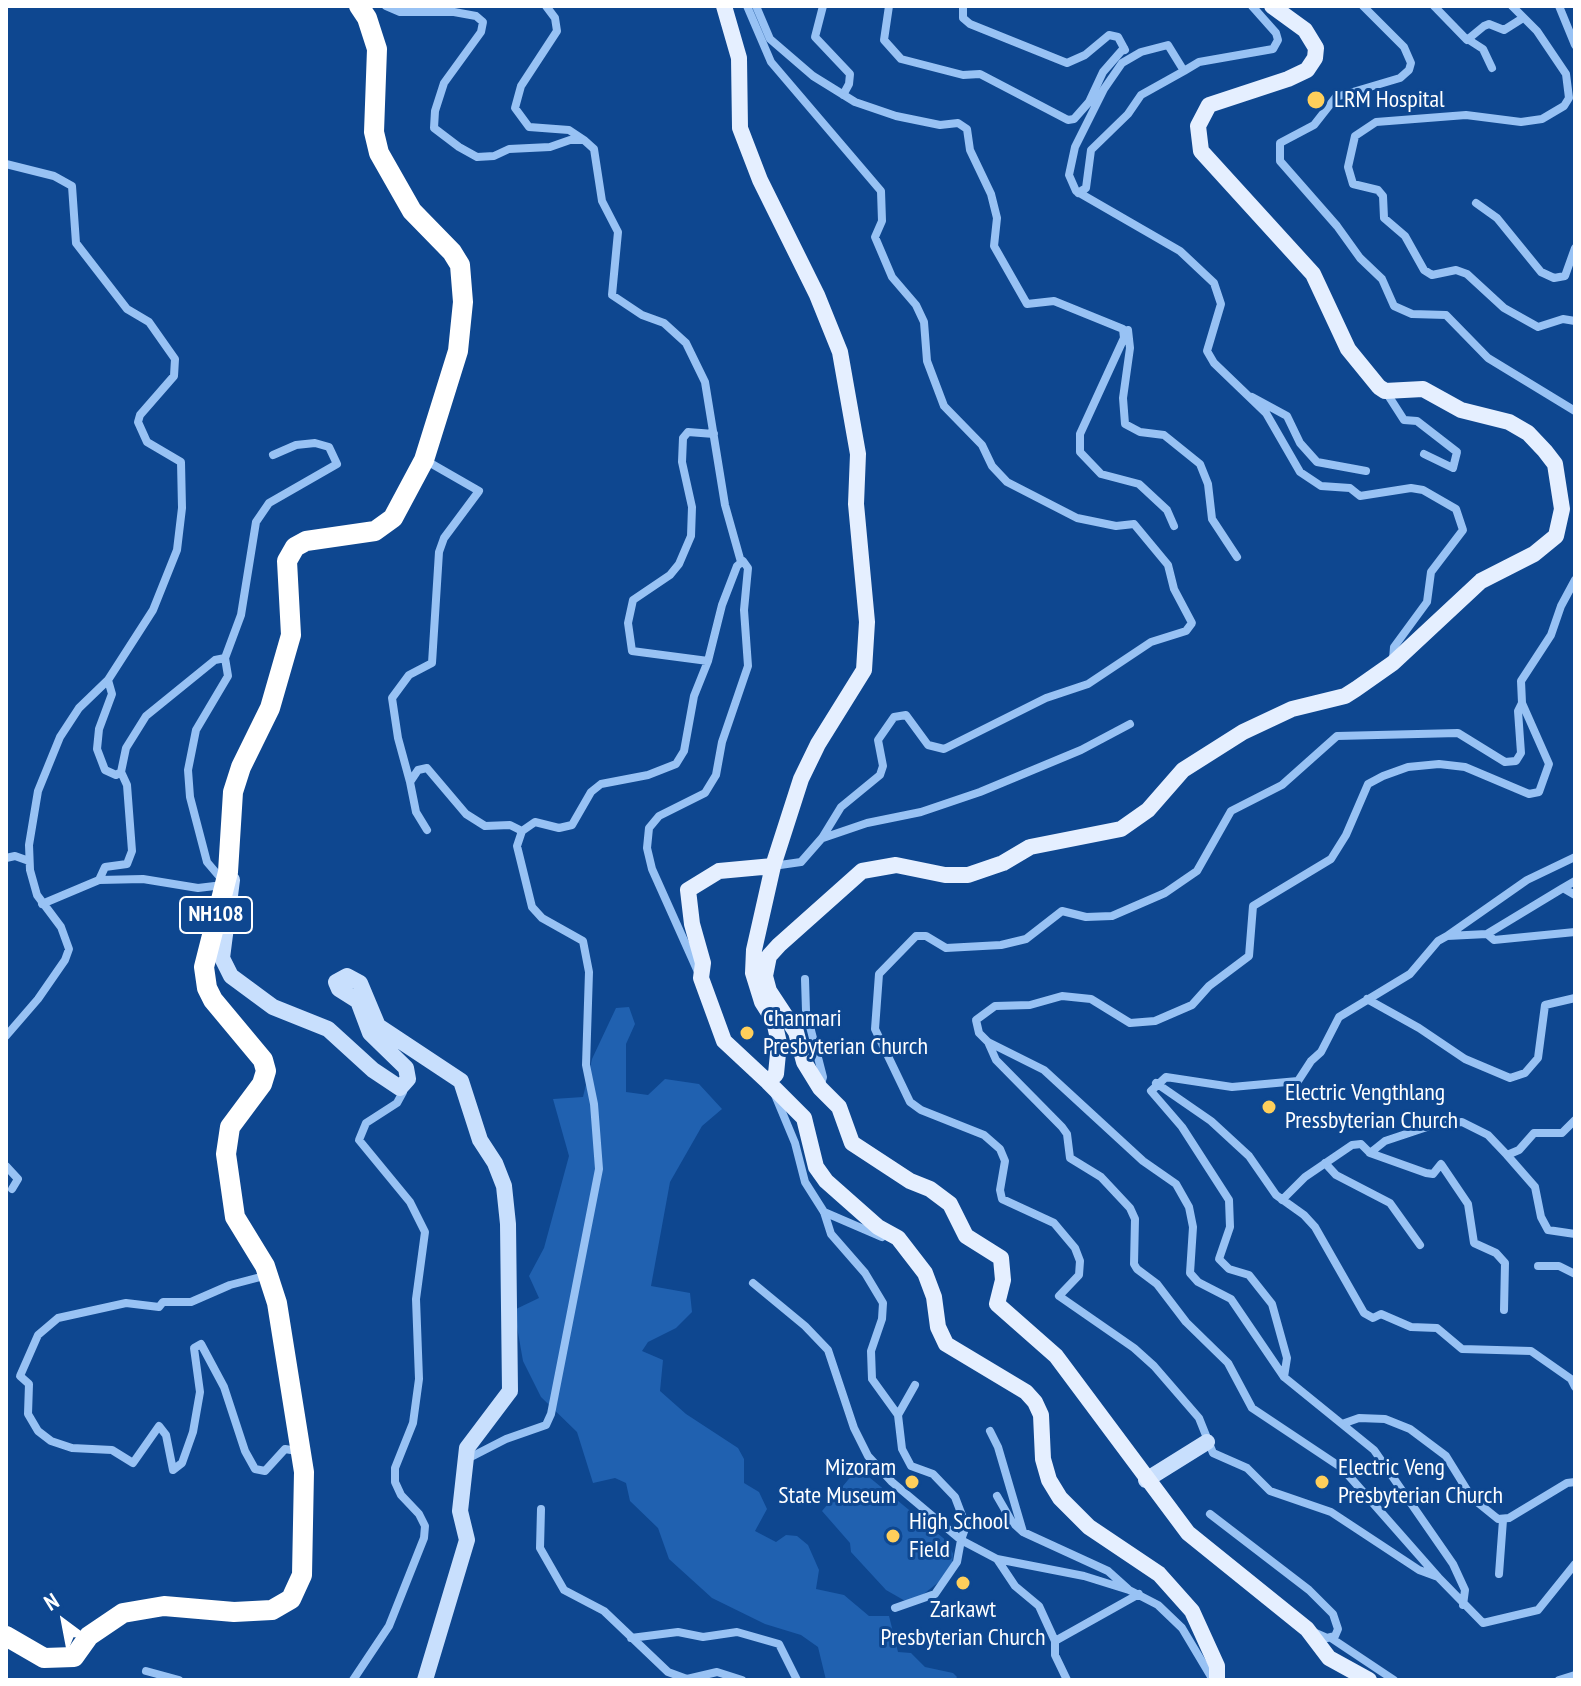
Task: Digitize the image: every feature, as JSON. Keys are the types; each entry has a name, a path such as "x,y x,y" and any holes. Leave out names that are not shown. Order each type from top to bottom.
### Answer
{"highway":[{"name":"NH108","path":"6,1636 44,1658 74,1657 89,1636 123,1613 164,1606 258,1612 283,1605 298,1590 304,1564 306,1496 277,1303 269,1275 235,1217 226,1154 230,1127 262,1084 266,1071 263,1060 213,1000 205,980 207,949 226,879 233,792 241,767 270,708 291,635 287,561 295,547 306,541 322,536 361,534 384,526 402,503 424,460 458,351 463,281 452,252 412,211 379,153 374,132 377,49 367,18 359,6"}],"main road":[{"path":"724,6 739,58 740,128 760,180 817,295 840,352 858,454 856,504 867,622 864,670 808,762 773,866 754,950 753,973 762,1002 774,1021 779,1043 776,1074 770,1084"},
{"path":"1272,6 1305,30 1316,48 1315,58 1307,70 1288,79 1209,105 1198,126 1201,151 1313,274 1356,362 1385,391 1423,389 1461,410 1509,422 1528,433 1555,464 1562,509 1556,536 1546,545 1481,581 1393,663 1345,696 1292,709 1243,732 1183,770 1148,810 1121,829 1030,847 1003,863 968,875 945,875 896,865 862,871 779,945 769,956 765,976 769,991 796,1032 804,1062 820,1088 839,1107 852,1143 950,1204 966,1236 1001,1258 1003,1280 997,1304 1056,1356 1167,1509 1208,1553 1307,1629 1329,1658 1369,1680"},
{"path":"773,866 719,871 688,890 703,963 701,978 724,1041 804,1118 816,1167 826,1181 878,1227 893,1235 925,1273 934,1297 938,1327 946,1344 1026,1392 1035,1402 1041,1415 1043,1459 1049,1480 1060,1498 1089,1527 1150,1566 1179,1593 1192,1611 1217,1666 1215,1680"}],"street":[{"path":"386,6 400,12 454,12 476,16 483,22 481,32 444,83 435,111 434,128 459,147 477,157 494,156 509,149 550,147 584,140"},
{"path":"546,6 555,18 557,31 521,86 515,108 529,127 569,130 594,149 602,201 618,232 612,295 642,315 664,323 686,343 705,382 725,505 741,562 748,568 744,610 748,666 722,742 716,775 705,793 659,816 649,828 647,848 669,911 701,978"},
{"path":"740,6 751,17"},
{"path":"747,6 777,71 881,191 882,221 875,237 892,277 916,305 924,322 927,361 944,406 982,445 992,466 1007,482 1077,518 1116,526 1134,524 1168,565 1178,598 1191,618 1186,631 1151,642 1088,684 1046,698 944,749 928,745 906,715 894,717 878,740 883,766 880,775 841,807 822,838 797,865 773,866"},
{"path":"823,6 815,37 850,74 843,95"},
{"path":"889,6 884,40 901,59 963,75 980,74 1068,120 1074,119 1089,102 1103,72 1124,48"},
{"path":"963,6 963,18 970,24 1067,63 1085,55 1109,35 1118,37 1130,57"},
{"path":"1078,193 1086,188 1091,150 1128,114 1141,95 1199,62 1265,51 1277,45 1276,33 1252,6"},
{"path":"1363,6 1404,47 1411,63 1409,70 1400,78 1336,97 1314,125 1280,143 1280,161 1337,226 1360,258 1382,279 1394,306 1412,314 1446,315 1488,358 1575,411"},
{"path":"1434,6 1459,34 1483,49 1492,68"},
{"path":"1512,6 1537,31 1566,74 1569,98"},
{"path":"1559,6 1575,45"},
{"path":"759,8 770,39 813,76 843,95 896,116 940,125 963,124 970,133 970,150 991,194 997,218 994,246 1027,304 1054,301 1129,332 1123,398 1125,424 1140,432 1164,435 1200,464 1208,484 1212,519 1237,557"},
{"path":"1469,40 1484,26 1489,24 1499,31 1523,18"},
{"path":"1184,71 1168,45 1130,57 1122,63 1104,89 1075,147 1069,175 1078,193 1180,251 1214,283 1221,304 1207,351 1214,363 1266,413 1300,472 1315,483 1350,488 1360,496 1411,488 1423,490 1459,514 1463,530 1431,572 1427,602 1394,647 1393,663"},
{"path":"1575,85 1558,112 1521,122 1466,115 1376,122 1360,129 1355,136 1348,167 1353,184 1378,190 1383,196 1384,218 1405,236 1424,270 1432,275 1456,270 1467,274 1504,308 1538,327 1563,319 1575,321"},
{"path":"6,164 54,176 72,186 76,243 127,309 149,322 171,350 177,367 138,422 147,442 181,462 182,508 177,550 153,610 108,680 79,708 47,763 36,804 29,861 33,885 42,904 61,927 69,949 38,999 6,1036"},
{"path":"1476,203 1502,224 1541,272 1554,278 1565,276 1575,248"},
{"path":"1123,329 1124,338 1080,434 1080,452 1101,474 1139,484 1167,510 1174,526"},
{"path":"1385,391 1404,420 1417,421 1457,452 1453,468 1424,454"},
{"path":"1249,396 1267,402 1287,416 1300,443 1317,462 1366,471"},
{"path":"708,661 632,651 628,623 633,600 670,575 679,564 691,536 692,507 682,462 683,438 688,432 714,434"},
{"path":"273,455 296,445 315,443 329,447 337,464 269,503 256,522 241,615 225,658 228,676 196,730 188,770 190,797 207,862 233,889 222,958 231,976 273,1007 328,1029 373,1070 403,1092 397,1103 366,1123 359,1140 410,1202 425,1232 416,1299 419,1379 413,1423 395,1468 395,1482 401,1495 419,1514 425,1526 424,1538 389,1626 353,1680"},
{"path":"424,460 479,491 444,538 439,552 432,663 409,675 392,698 416,812 427,830"},
{"path":"464,1460 506,1439 546,1425 551,1414 599,1169 594,1104 586,1065 589,972 583,941 542,918 532,907 517,846 522,831 535,822 566,828 577,819 591,792 601,784 648,775 676,764 684,751 694,696 708,661 722,605 741,562"},
{"path":"1575,580 1561,606 1551,635 1521,681 1522,703 1549,764 1539,792 1529,794 1465,767 1439,764 1383,776 1368,784 1346,835 1331,859 1253,906 1249,956 1209,986 1192,1005 1143,1023 1122,1020 1091,999 1073,996 1030,1005 995,1006 981,1014 975,1025 988,1042 996,1060 1062,1127 1067,1134 1070,1158 1101,1177 1130,1208 1135,1219 1134,1264 1137,1269 1157,1284 1186,1322 1228,1363 1252,1408 1342,1468 1463,1605 1489,1625 1529,1614 1547,1603 1575,1564"},
{"path":"99,880 105,867 127,864 132,851 127,785 121,772 126,748 146,716 215,660 225,658"},
{"path":"108,680 112,694 99,729 97,749 105,770 116,775 121,772"},
{"path":"1438,1577 1419,1570 1331,1512 1267,1489 1247,1468 1213,1453 1199,1418 1154,1366 1134,1348 1059,1296 1079,1275 1080,1261 1075,1248 1054,1223 1002,1199 1005,1161 995,1143 984,1135 921,1110 910,1102 875,1029 879,974 916,936 926,936 946,948 1001,945 1026,939 1062,911 1086,917 1112,916 1165,893 1197,871 1231,811 1282,785 1337,736 1458,733 1505,762 1516,761 1521,753 1518,711 1522,703"},
{"path":"822,838 867,823 921,812 980,792 1081,750 1130,724"},
{"path":"410,782 418,770 427,768 466,814 485,826 510,825 522,831"},
{"path":"6,858 15,856 29,861"},
{"path":"1284,1377 1287,1358 1272,1304 1249,1275 1229,1269 1219,1259 1230,1227 1229,1200 1182,1127 1151,1091 1156,1083 1166,1077 1232,1087 1293,1083 1321,1052 1339,1017 1410,974 1447,936 1527,880 1575,857"},
{"path":"42,904 99,880 143,879 198,888 226,879"},
{"path":"1447,936 1487,934 1575,881"},
{"path":"1563,888 1575,895"},
{"path":"1487,934 1494,940 1575,932"},
{"path":"400,1088 408,1079 406,1068 370,1033 358,1001 339,989 336,982 342,976 360,983 378,1026 387,1034 461,1081 480,1140 495,1163 504,1186 508,1224 506,1262 512,1363 510,1391 493,1418 474,1436 464,1460 460,1511 467,1540 425,1680"},
{"path":"805,979 806,1011 823,1077 820,1088"},
{"path":"1367,999 1431,1035 1465,1059 1510,1078 1525,1073 1538,1058 1545,1005 1575,998"},
{"path":"988,1042 1044,1070 1143,1161 1176,1184 1189,1207 1193,1227 1190,1273 1198,1282 1231,1299 1284,1377 1374,1450 1453,1564 1465,1590 1463,1605"},
{"path":"1156,1083 1232,1140 1249,1156 1282,1200 1315,1227 1364,1313 1373,1318 1381,1314 1411,1327 1437,1328 1467,1350 1531,1351 1571,1379 1575,1387"},
{"path":"770,1084 795,1143 805,1182 824,1212 838,1246 865,1273 883,1303 869,1367 876,1386 898,1415 902,1449 911,1466 933,1474 955,1497 966,1526 957,1562 935,1594 895,1608"},
{"path":"1507,1155 1519,1150 1534,1133 1562,1133 1575,1120"},
{"path":"1370,1153 1385,1141 1407,1131 1462,1122 1488,1135 1535,1187 1541,1217 1548,1230 1575,1234"},
{"path":"1282,1200 1325,1163 1358,1143 1370,1153 1426,1173 1433,1174 1441,1164 1465,1197 1474,1243 1496,1253 1505,1263 1504,1310"},
{"path":"1325,1163 1336,1175 1390,1203 1420,1245"},
{"path":"6,1166 18,1179 12,1189"},
{"path":"824,1212 885,1238 893,1235"},
{"path":"1538,1266 1559,1266 1575,1274"},
{"path":"269,1275 230,1285 191,1302 163,1302 159,1307 126,1303 58,1318 38,1335 20,1376 29,1384 28,1414 38,1431 51,1441 72,1448 112,1450 133,1463 159,1426 166,1435 173,1470 182,1463 193,1432 200,1392 194,1352 201,1344 224,1387 245,1451 255,1469 265,1471 285,1449 294,1449 301,1456"},
{"path":"753,1283 805,1326 828,1350 854,1428 868,1456 892,1482 961,1540 997,1559 1053,1569 1129,1590 1158,1605 1177,1622 1215,1680"},
{"path":"898,1415 915,1385"},
{"path":"1342,1424 1359,1418 1398,1422 1446,1456 1472,1498 1503,1520"},
{"path":"990,1431 1023,1532"},
{"path":"1146,1480 1207,1442"},
{"path":"1503,1520 1567,1483 1575,1482"},
{"path":"997,1496 1012,1522 1023,1532 1108,1571 1129,1590"},
{"path":"541,1509 540,1548 559,1584 604,1611 663,1669 682,1678 697,1679 717,1672 742,1680"},
{"path":"1210,1514 1316,1597 1336,1621 1337,1634 1331,1638"},
{"path":"1499,1574 1503,1520"},
{"path":"997,1559 1015,1586 1039,1606 1055,1641 1055,1655 1067,1680"},
{"path":"1055,1641 1139,1594"},
{"path":"1307,1629 1331,1638 1394,1680"},
{"path":"631,1638 678,1632 703,1637 737,1632 779,1644 797,1680"},
{"path":"146,1671 179,1680"},
{"path":"1559,1680 1575,1675"}],"shaded area":[{"path":"629,1007 635,1024 626,1044 626,1092 648,1095 665,1079 699,1084 722,1109 702,1126 670,1182 651,1286 690,1293 692,1312 676,1328 648,1342 642,1351 663,1360 660,1391 686,1414 738,1448 744,1459 744,1483 759,1492 767,1509 755,1531 776,1542 786,1535 797,1536 808,1545 819,1570 816,1589 844,1595 869,1616 889,1616 898,1652 911,1653 925,1667 953,1673 957,1677 955,1680 826,1680 818,1647 801,1635 765,1624 712,1598 669,1559 658,1528 630,1501 626,1483 615,1478 593,1483 577,1432 541,1397 523,1361 514,1310 539,1298 529,1276 544,1248 569,1156 553,1099 583,1097 592,1059 616,1008"},
{"name":"High School Field","path":"858,1468 948,1542 953,1554 952,1565 945,1577 920,1597 907,1602 886,1590 851,1552 850,1543 822,1511"}],"place":[{"name":"LRM Hospital","path":"1316,100"},
{"name":"Chanmari Presbyterian Church","path":"747,1033"},
{"name":"Electric Vengthlang Pressbyterian Church","path":"1269,1107"},
{"name":"Mizoram State Museum","path":"912,1482"},
{"name":"Electric Veng Presbyterian Church","path":"1322,1482"},
{"name":"High School Field","path":"893,1536"},
{"name":"Zarkawt Presbyterian Church","path":"963,1583"}]}
